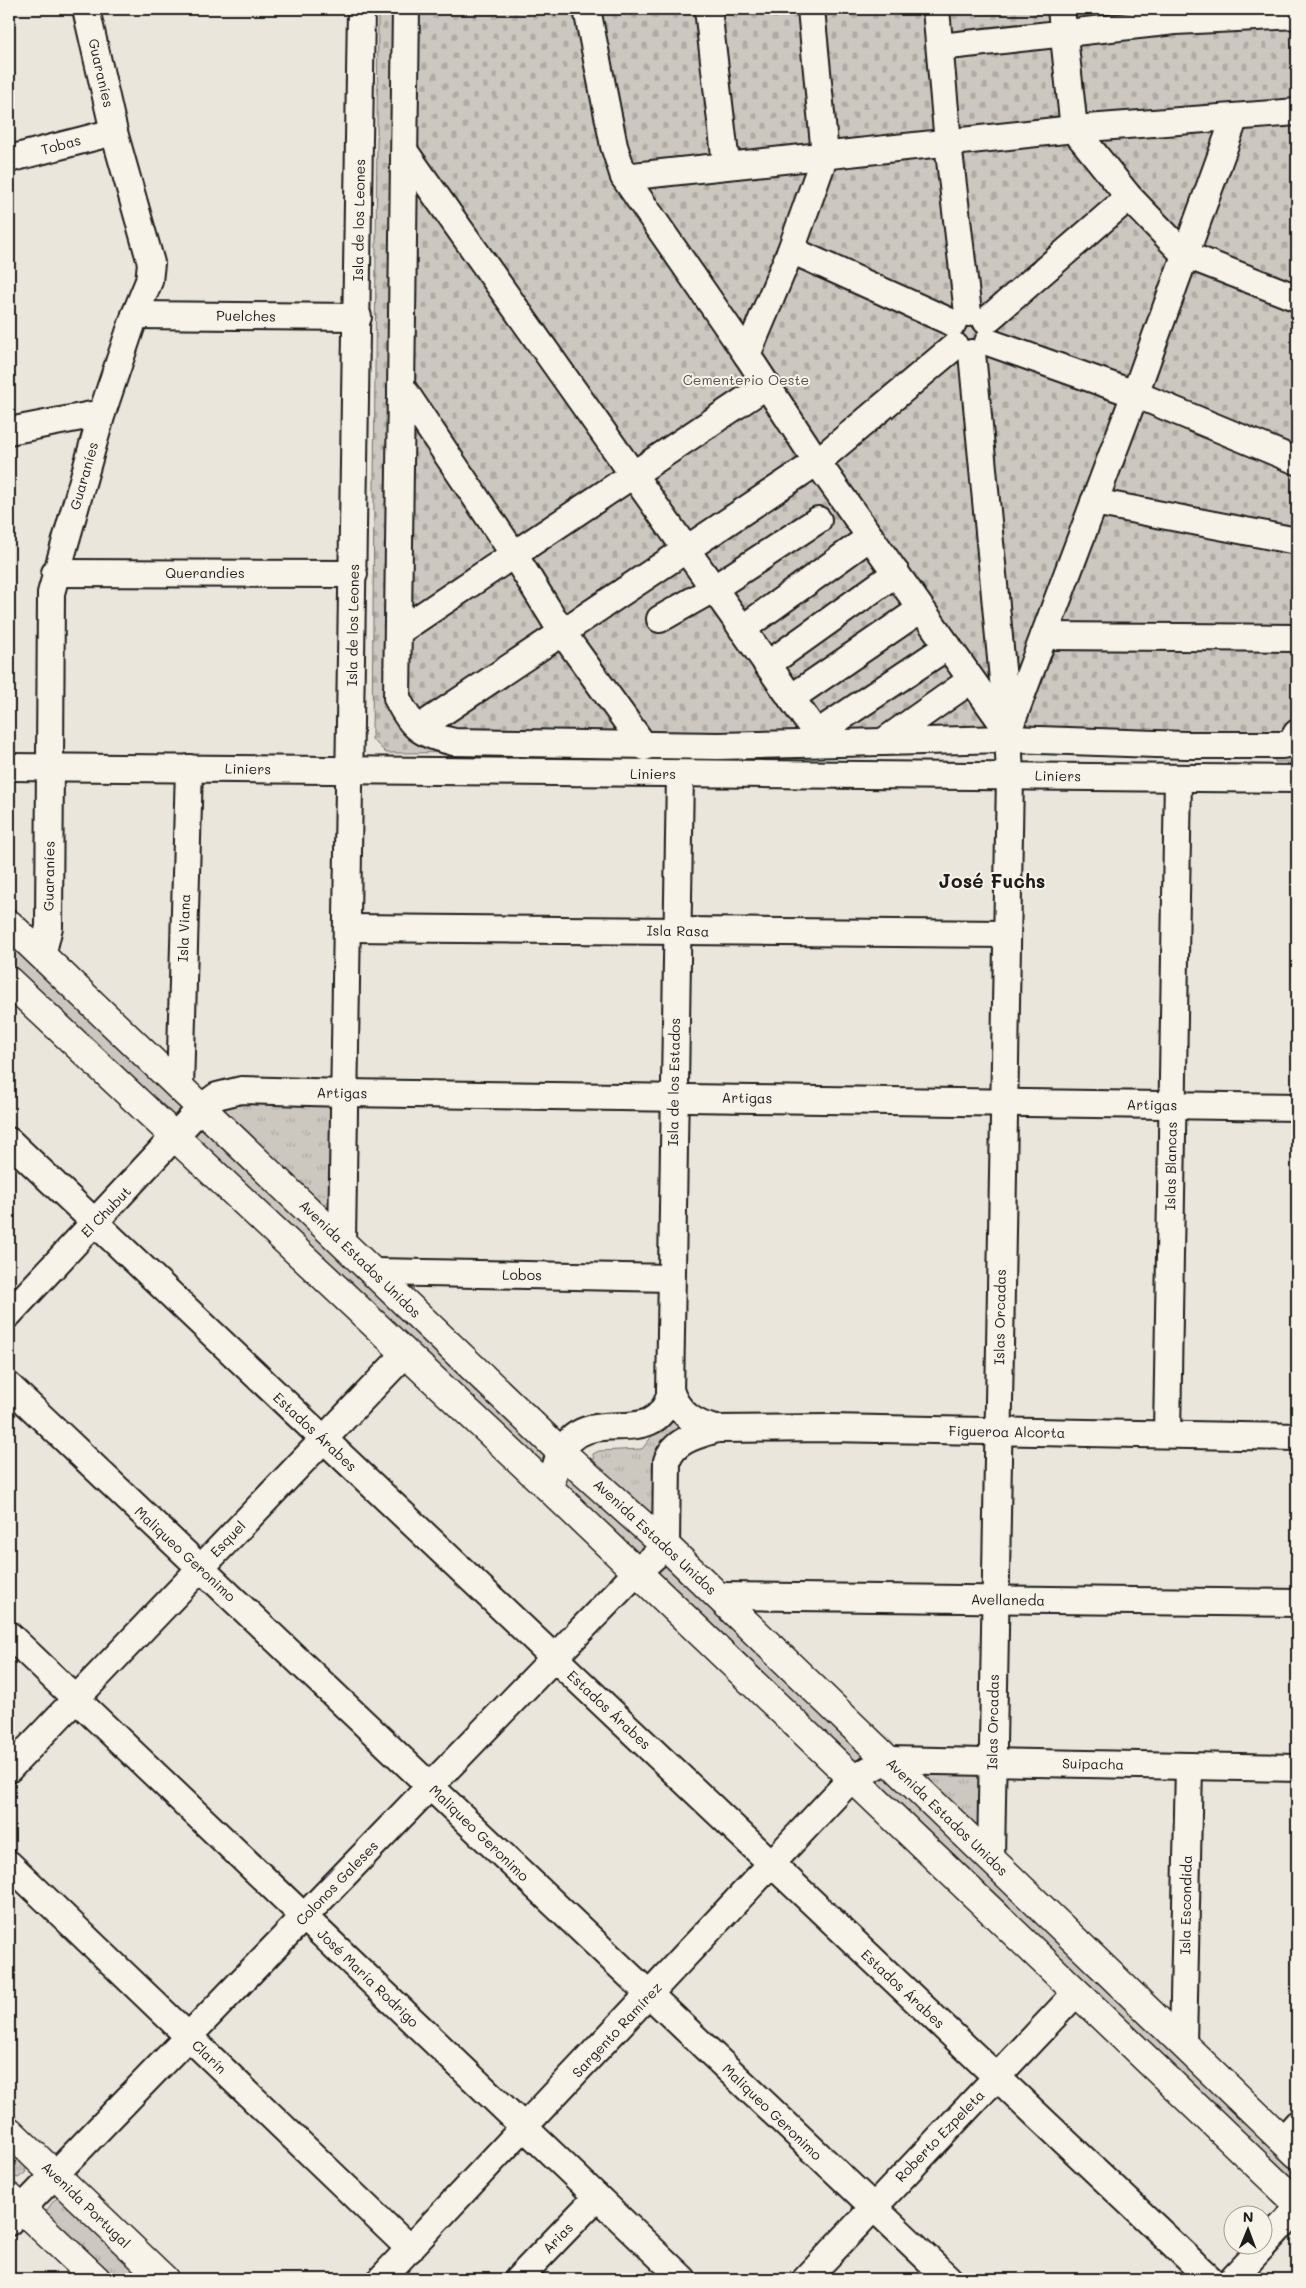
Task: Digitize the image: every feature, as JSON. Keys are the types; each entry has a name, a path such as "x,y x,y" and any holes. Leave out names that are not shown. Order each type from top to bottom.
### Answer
{"main road":[{"name":"Avenida Estados Unidos","path":"9,924 562,1452 719,1596 1183,2044 1293,2139"},
{"path":"9,981 550,1489 851,1779 1297,2203"},
{"name":"Avenida Portugal","path":"9,2132 164,2279"},
{"path":"13,2209 96,2279"}],"street":[{"name":"Guaraníes","path":"42,956 49,927 51,593 55,573 102,413 135,315 149,281 151,263 114,132 86,9"},
{"name":"Isla de los Leones","path":"342,1241 351,772 361,9"},
{"path":"406,9 397,698 407,718 428,736 454,742 645,746 820,738 883,742 1008,735 1186,745 1283,745 1291,743 1297,732"},
{"path":"587,9 614,146 624,177 747,355 817,462 948,646 1008,735"},
{"path":"708,9 726,164"},
{"path":"747,355 791,250 825,155 811,9"},
{"name":"Islas Orcadas","path":"936,9 948,143 971,333 1008,735 1010,776 990,1858"},
{"path":"1061,9 1074,129 1129,197 1184,254 1297,298"},
{"path":"940,47 1064,34 1174,15 1297,15"},
{"path":"624,177 726,164 1074,129 1297,112"},
{"path":"1008,735 1236,117"},
{"name":"Tobas","path":"9,159 114,132"},
{"path":"405,152 685,550 820,738"},
{"path":"419,728 817,462 1129,197"},
{"path":"791,250 971,333 1135,394 1297,462"},
{"name":"Puelches","path":"135,315 358,318"},
{"path":"398,632 513,553 767,385"},
{"path":"401,386 513,553 562,632 645,746"},
{"path":"9,431 102,413"},
{"path":"1094,502 1297,541"},
{"path":"660,619 713,589 818,520"},
{"path":"742,629 870,537"},
{"name":"Querandies","path":"55,573 354,574"},
{"path":"767,665 896,573"},
{"path":"791,698 921,609"},
{"path":"1044,636 1297,638"},
{"path":"820,738 948,646"},
{"path":"883,742 971,680"},
{"name":"Liniers","path":"9,767 189,768 351,772 1297,779"},
{"name":"Isla Viana","path":"180,1088 189,768"},
{"name":"Isla de los Estados","path":"562,1452 572,1439 585,1430 608,1426 641,1426 652,1421 662,1412 668,1402 670,1390 680,774"},
{"name":"Islas Blancas","path":"1167,1434 1178,778"},
{"name":"Isla Rasa","path":"348,928 1007,934"},
{"name":"Artigas","path":"201,1108 217,1096 241,1090 344,1094 674,1097 1297,1107"},
{"name":"El Chubut","path":"9,1314 176,1138 201,1108"},
{"name":"Estados Árabes","path":"9,1142 1210,2279"},
{"name":"Lobos","path":"374,1272 671,1278"},
{"name":"Esquel","path":"9,1768 405,1354"},
{"name":"Maliqueo Geronimo","path":"9,1386 949,2279"},
{"path":"670,1390 676,1404 688,1416 702,1425 717,1429"},
{"path":"666,1546 667,1462 670,1453 674,1448 692,1437 717,1429"},
{"name":"Figueroa Alcorta","path":"717,1429 998,1431 1297,1437"},
{"path":"550,1489 562,1452"},
{"name":"Colonos Galeses","path":"13,2209 53,2174 637,1572 666,1546"},
{"name":"Avellaneda","path":"719,1596 1297,1602"},
{"name":"José María Rodrigo","path":"9,1635 683,2279"},
{"path":"851,1779 888,1760"},
{"name":"Suipacha","path":"888,1760 1297,1768"},
{"name":"Isla Escondida","path":"1183,2044 1189,1766"},
{"name":"Sargento Ramírez","path":"381,2279 525,2128 851,1779"},
{"name":"Clarín","path":"9,1864 410,2250"},
{"name":"Roberto Ezpeleta","path":"806,2279 1076,1993"},
{"name":"Arias","path":"518,2279 597,2197"},
{"path":"1274,2233 1297,2209"},
{"path":"1232,2279 1253,2256"}],"green space":[{"name":"Cementerio Oeste","path":"378,9 1297,9 1297,762 1275,762 1275,754 1020,749 386,753 372,739"},
{"path":"9,924 1297,2154 1297,2203 9,981"},
{"path":"241,1090 344,1093 341,1239 204,1111"},
{"path":"668,1416 694,1431 654,1514 648,1517 594,1464 593,1454 599,1451 642,1449"},
{"path":"916,1770 982,1773 981,1829"},
{"path":"9,2141 28,2164 25,2173 18,2178 9,2175"},
{"path":"60,2197 157,2279 107,2279 45,2213 54,2200"}],"district":[{"name":"José Fuchs","path":"992,881"}]}
